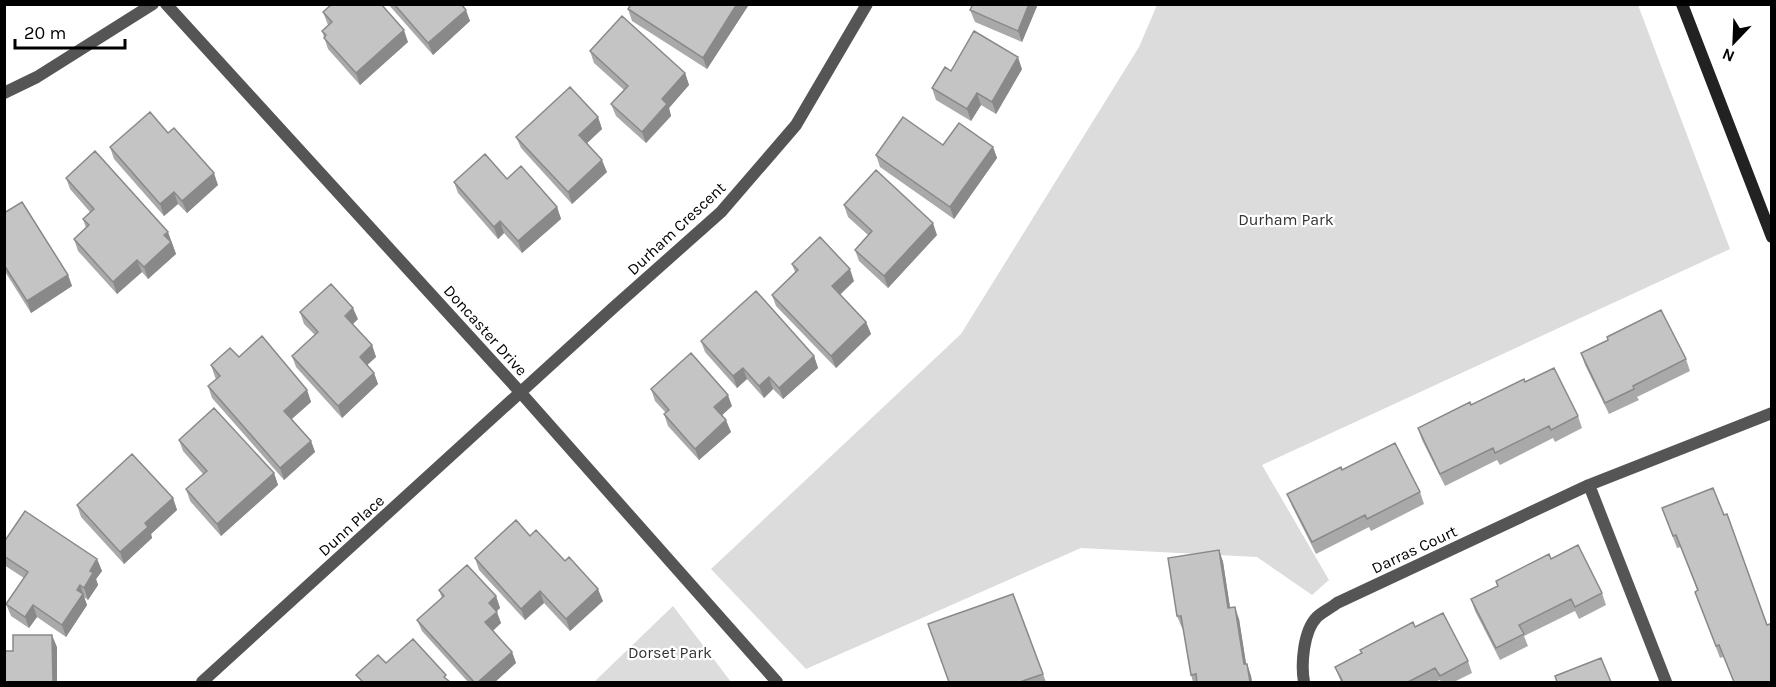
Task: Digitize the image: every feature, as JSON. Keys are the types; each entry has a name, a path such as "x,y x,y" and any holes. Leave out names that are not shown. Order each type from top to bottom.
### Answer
{"main road":[{"path":"1682,4 1772,237"}],"street":[{"path":"4,93 37,77 153,4"},
{"name":"Doncaster Drive","path":"166,4 521,393 777,682"},
{"name":"Durham Crescent","path":"521,393 721,212 796,125 867,4"},
{"name":"Dunn Place","path":"202,682 521,393"},
{"name":"Darras Court","path":"1304,682 1302,671 1305,643 1316,618 1337,603 1589,485 1772,412"},
{"path":"1589,485 1666,682"}],"green space":[{"name":"Durham Park","path":"1157,5 1638,5 1730,249 1262,465 1329,580 1312,595 1257,557 1081,548 806,669 711,569 961,334 1139,47"},
{"name":"Dorset Park","path":"673,606 731,682 594,682"}],"building":[{"path":"332,4 381,4 404,30 356,73 324,38 326,35 322,31 332,22 323,12"},
{"path":"394,4 461,4 466,10 428,43"},
{"path":"631,4 737,4 703,58 628,9"},
{"path":"973,4 1029,4 1018,31 970,10"},
{"path":"622,16 685,73 662,99 667,104 642,132 611,104 628,86 590,51"},
{"path":"974,31 1018,57 992,102 977,93 967,109 932,88 945,67 951,71"},
{"path":"570,87 598,117 579,135 602,160 568,192 516,137"},
{"path":"150,112 168,133 174,128 214,173 182,201 174,192 160,204 110,147"},
{"path":"903,117 943,145 959,123 993,147 950,207 876,155"},
{"path":"95,151 168,232 164,235 171,242 144,267 137,260 113,282 74,239 89,225 83,219 94,209 66,178"},
{"path":"485,154 507,179 521,166 557,207 518,241 500,221 494,227 454,182"},
{"path":"876,170 933,223 884,276 855,250 872,231 844,205"},
{"path":"22,202 68,275 27,301 4,265 4,213"},
{"path":"820,237 850,269 832,286 866,322 831,356 772,295 798,270 792,264"},
{"path":"331,284 353,308 345,316 372,345 360,357 374,373 338,406 292,356 318,332 300,312"},
{"path":"756,291 814,356 779,388 769,377 759,386 743,368 733,376 701,341"},
{"path":"1661,310 1686,359 1605,403 1581,353"},
{"path":"262,336 307,390 284,411 311,441 280,468 208,386 220,376 211,365 230,348 239,357"},
{"path":"691,353 728,395 714,407 726,420 695,449 664,414 669,410 651,389"},
{"path":"1554,368 1578,416 1551,430 1549,426 1495,453 1493,448 1440,474 1418,428 1470,402 1471,405 1524,379 1525,382"},
{"path":"214,408 274,473 217,524 186,489 207,471 179,440"},
{"path":"1395,443 1420,492 1367,519 1365,515 1312,542 1287,494"},
{"path":"132,454 173,498 145,523 148,527 120,552 77,505"},
{"path":"1713,488 1724,515 1727,514 1767,625 1770,624 1772,628 1772,682 1734,682 1719,645 1716,646 1695,592 1698,590 1676,535 1673,536 1662,508"},
{"path":"25,511 97,559 90,571 93,573 84,588 80,585 77,590 83,594 62,625 33,605 25,617 6,604 28,572 4,556 4,542"},
{"path":"516,520 530,536 536,530 565,561 569,557 598,589 566,619 540,591 521,609 475,558"},
{"path":"1578,545 1602,593 1575,607 1571,599 1519,625 1524,634 1496,648 1471,599 1498,586 1496,581 1549,554 1551,559"},
{"path":"1219,550 1228,608 1235,607 1244,664 1247,664 1250,682 1197,682 1196,674 1191,675 1181,616 1177,616 1168,558"},
{"path":"467,565 496,596 489,603 497,612 485,622 512,652 478,682 474,682 417,620 444,596 439,590"},
{"path":"1013,594 1043,674 1020,682 949,682 928,624"},
{"path":"1443,613 1468,661 1440,676 1435,668 1408,682 1343,682 1335,667 1362,653 1360,650 1413,622 1415,627"},
{"path":"13,635 52,635 53,682 4,682 4,651 13,651"},
{"path":"413,639 450,682 363,682 356,675 378,655 386,663"},
{"path":"1601,658 1611,682 1557,682 1555,676"}]}
